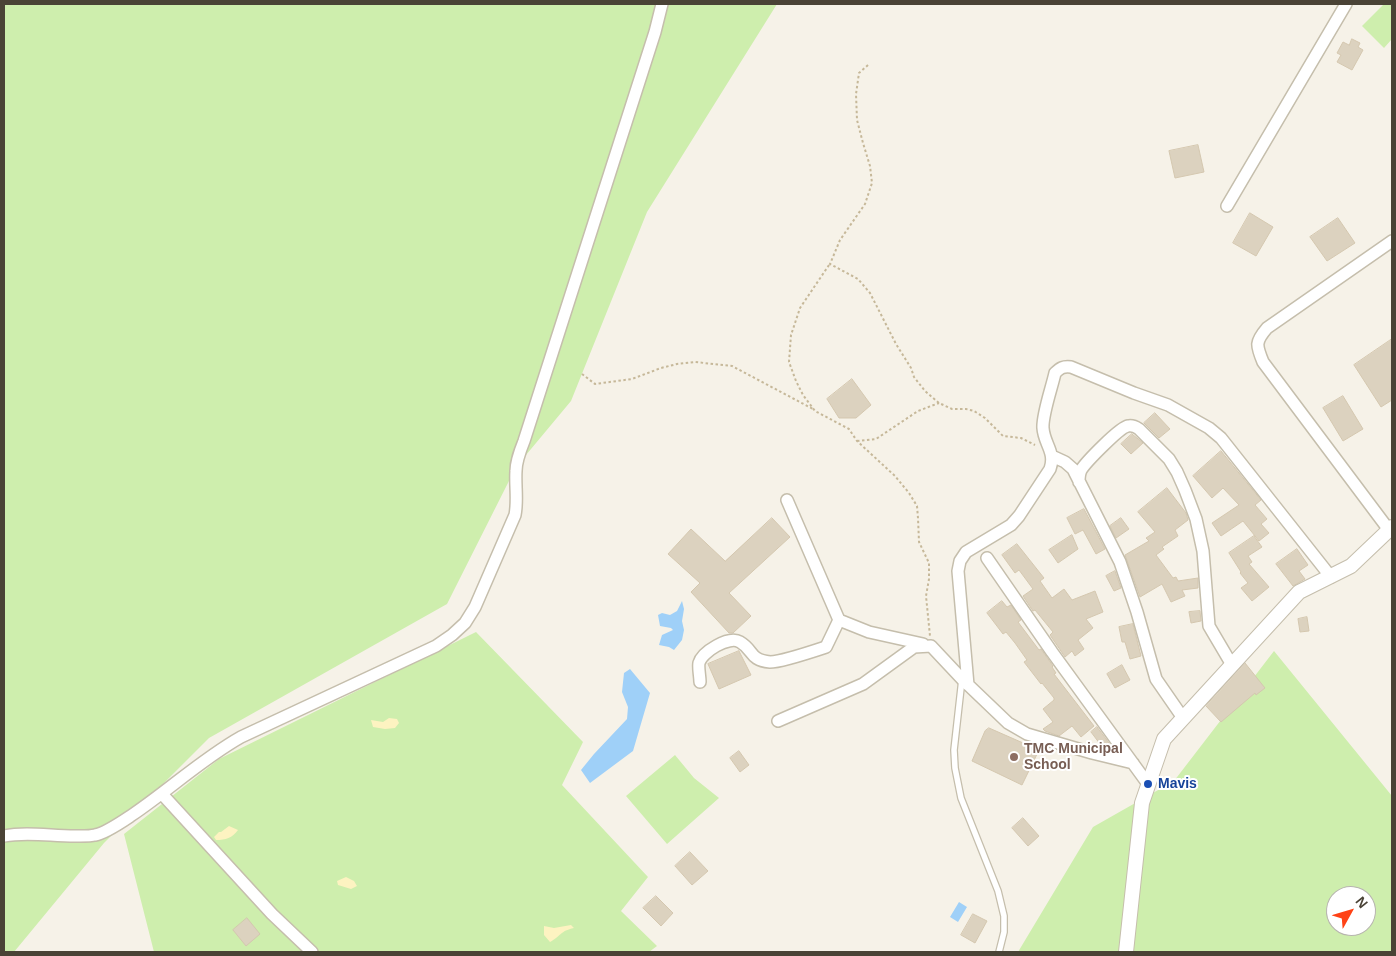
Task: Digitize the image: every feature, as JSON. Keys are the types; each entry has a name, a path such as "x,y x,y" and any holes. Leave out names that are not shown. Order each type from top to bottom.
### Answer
{"street":[{"path":"4,836 42,834 67,836 96,835 119,824 162,794 222,747 436,646 465,623 475,607 515,515 518,455 652,42 662,4"},
{"path":"1227,206 1346,4"},
{"path":"1126,952 1142,803 1164,739 1299,592 1351,566 1391,529 1263,362 1258,350 1259,338 1267,328 1392,241"},
{"path":"965,682 958,571 960,560 966,552 1012,524 1050,469 1052,456 1043,423 1055,373 1064,366 1071,367 1168,405 1209,428 1222,438 1331,577"},
{"path":"1079,482 1080,471 1119,430 1126,426 1133,426 1139,429 1169,459 1185,490 1198,527 1203,551 1209,626 1232,665"},
{"path":"1052,456 1070,466 1120,562 1137,612 1156,679 1183,718"},
{"path":"787,500 839,620 869,632 931,646 1008,723 1027,734 1133,763"},
{"path":"987,558 1052,652 1148,784"},
{"path":"700,682 698,664 702,658 720,643 734,640 741,642 757,660 773,662 826,647 839,620"},
{"path":"778,722 863,684 914,647 931,646"},
{"path":"162,794 272,914 312,952"}],"lane":[{"path":"965,682 954,750 954,768 961,798 998,891 1004,916 1004,932 999,952"}],"path":[{"path":"815,411 803,395 789,362 791,335 800,308 830,264 840,240 865,204 872,183 870,166 857,120 856,94 860,73 868,65"},
{"path":"830,264 858,279 870,293 896,344 911,368 914,377 925,391 939,403 952,409 974,411 985,418 1003,436 1021,438 1052,456"},
{"path":"582,374 595,384 632,380 661,368 678,364 695,362 732,366 849,429 857,441 895,476 909,493 916,506 919,542 929,563 926,596 931,646"},
{"path":"857,441 876,440 918,411 939,403"}],"green space":[{"path":"4,4 777,4 647,212 571,401 516,467 447,604 209,738 104,843 14,952 4,952"},
{"path":"1384,4 1392,4 1392,39 1384,48 1362,26"},
{"path":"476,632 583,742 562,785 648,877 621,911 657,946 649,952 154,952 124,834 219,759"},
{"path":"1274,651 1392,796 1392,952 1018,952 1093,827 1174,781"},
{"path":"675,755 694,778 719,798 667,844 626,796"}],"sand":[{"path":"389,718 397,719 399,723 395,728 373,727 371,720 383,722"},
{"path":"229,826 238,830 228,838 216,840 214,837"},
{"path":"346,877 354,881 357,886 351,889 338,885 337,881"},
{"path":"571,925 574,928 563,932 550,942 544,935 544,926 554,928"}],"water":[{"path":"682,601 684,630 682,640 674,650 659,645 662,635 673,630 660,626 658,615 662,613 670,615 677,611"},
{"path":"630,669 650,693 633,751 590,783 581,770 627,719 628,707 622,692 624,673"},
{"path":"959,902 967,907 958,922 950,917"}],"building":[{"path":"1352,39 1360,43 1358,47 1363,50 1352,70 1337,62 1341,55 1337,53 1343,42 1349,45"},
{"path":"1198,145 1204,172 1175,178 1169,151"},
{"path":"1250,213 1273,227 1256,256 1233,243"},
{"path":"1338,218 1355,243 1327,261 1310,237"},
{"path":"1392,339 1392,400 1381,407 1354,365"},
{"path":"852,379 871,405 856,418 839,418 827,399"},
{"path":"1343,396 1363,429 1343,441 1323,408"},
{"path":"1155,413 1170,429 1159,438 1144,423"},
{"path":"1132,434 1143,443 1131,454 1121,444"},
{"path":"1221,451 1261,500 1255,505 1267,519 1261,524 1269,533 1259,541 1243,521 1221,536 1212,523 1239,505 1223,488 1212,498 1193,476"},
{"path":"1167,488 1186,513 1188,520 1175,530 1178,536 1162,547 1164,549 1156,555 1173,578 1176,577 1178,581 1198,578 1198,588 1182,590 1185,596 1171,602 1162,584 1140,597 1125,555 1149,541 1146,538 1155,532 1138,512"},
{"path":"1084,509 1105,549 1096,554 1083,530 1075,534 1067,518"},
{"path":"772,518 790,537 729,593 751,616 733,633 729,633 691,592 700,583 668,554 691,529 725,561"},
{"path":"1121,518 1129,529 1116,538 1110,526"},
{"path":"1072,535 1078,549 1058,563 1049,550"},
{"path":"1254,536 1262,547 1248,556 1252,562 1249,564 1269,587 1252,601 1241,588 1248,583 1229,553"},
{"path":"1017,544 1044,578 1040,581 1052,598 1064,589 1072,600 1095,591 1103,612 1086,619 1093,628 1078,640 1084,649 1075,656 1072,651 1065,657 1050,635 1053,632 1035,610 1033,611 1023,596 1033,589 1019,570 1015,573 1002,555"},
{"path":"1297,549 1308,565 1299,571 1305,579 1293,586 1276,564"},
{"path":"1115,571 1121,588 1114,591 1106,576"},
{"path":"1002,601 1007,607 1011,605 1021,620 1018,622 1039,650 1041,649 1053,666 1056,673 1054,674 1094,726 1081,737 1072,726 1059,736 1043,729 1053,722 1043,709 1054,698 1024,662 1027,660 1015,643 1006,632 1003,634 987,613"},
{"path":"1200,611 1201,621 1191,623 1189,612"},
{"path":"1307,617 1309,631 1300,632 1298,619"},
{"path":"1133,624 1141,656 1130,659 1125,642 1122,642 1119,627"},
{"path":"739,651 751,675 719,689 708,664"},
{"path":"1245,663 1265,688 1256,695 1255,693 1221,722 1206,706"},
{"path":"1122,665 1130,680 1115,688 1107,674"},
{"path":"1097,727 1115,751 1103,748 1091,732"},
{"path":"989,728 1039,750 1022,785 972,761 985,731"},
{"path":"739,751 749,765 740,772 730,758"},
{"path":"1023,818 1039,836 1028,846 1012,828"},
{"path":"690,852 708,871 692,885 675,866"},
{"path":"656,896 673,913 661,926 643,908"},
{"path":"973,914 987,921 975,943 961,935"},
{"path":"247,918 260,934 246,946 233,930"}],"place":[{"name":"TMC Municipal School","path":"1014,757"},
{"name":"Mavis","path":"1148,784"}]}
